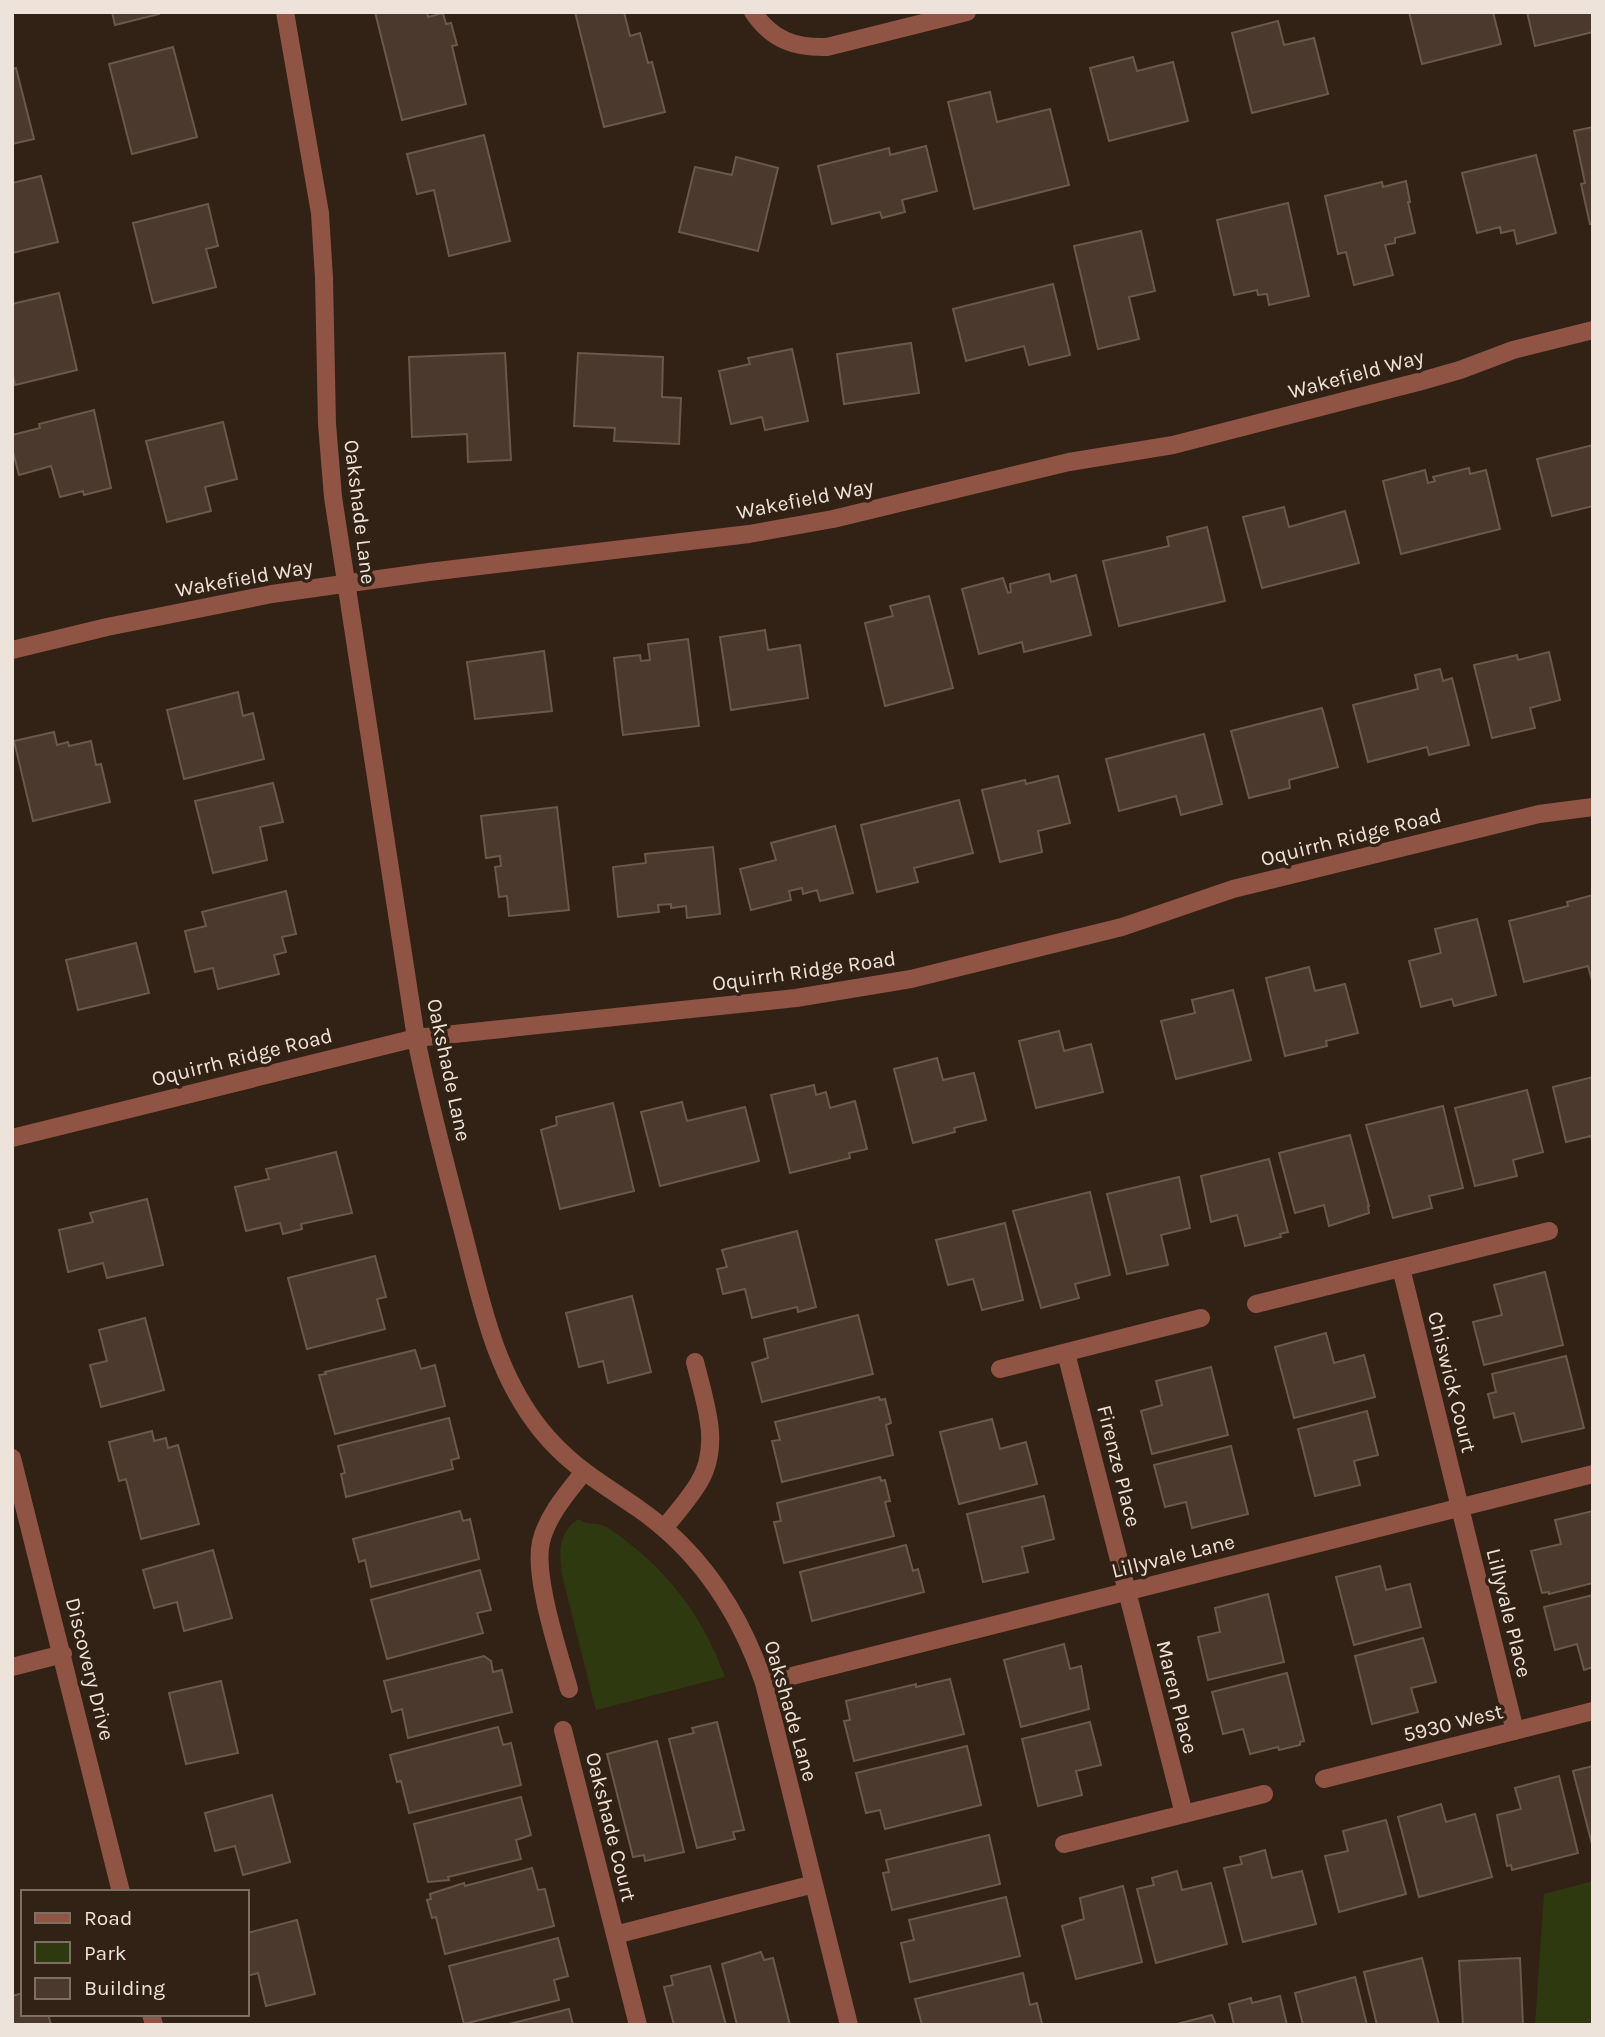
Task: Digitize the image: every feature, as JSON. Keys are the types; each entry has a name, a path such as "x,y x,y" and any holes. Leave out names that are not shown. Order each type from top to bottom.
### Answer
{"street":[{"name":"Oakshade Lane","path":"285,12 320,214 329,461 345,583 416,1038 427,1093 486,1320 510,1384 541,1430 583,1473 664,1528 702,1566 736,1617 764,1683 849,2025"},
{"path":"753,12 762,25 777,37 793,45 810,48 827,47 967,12"},
{"name":"Wakefield Way","path":"12,650 107,627 272,594 749,534 833,519 1069,462 1173,445 1418,382 1460,370 1513,349 1593,330"},
{"name":"Oquirrh Ridge Road","path":"12,1138 416,1038 796,998 911,979 1122,927 1233,889 1539,814 1593,807"},
{"path":"1256,1304 1549,1231"},
{"name":"Chiswick Court","path":"1401,1268 1459,1507"},
{"path":"1000,1369 1201,1318"},
{"name":"Firenze Place","path":"1066,1353 1127,1591"},
{"path":"664,1528 698,1484 708,1458 711,1433 695,1362"},
{"name":"Discovery Drive","path":"12,1458 121,1890"},
{"path":"569,1689 543,1587 539,1556 546,1527 583,1473"},
{"name":"Lillyvale Lane","path":"764,1683 1593,1474"},
{"name":"Lillyvale Place","path":"1459,1507 1515,1731"},
{"name":"Maren Place","path":"1127,1591 1184,1814"},
{"path":"12,1667 63,1654"},
{"name":"5930 West","path":"1324,1779 1593,1711"},
{"name":"Oakshade Court","path":"563,1730 638,2025"},
{"path":"1065,1844 1264,1794"},
{"name":"Oakshade Court","path":"615,1936 814,1884"}],"green space":[{"path":"579,1519 611,1530 669,1580 707,1635 725,1677 596,1710 561,1566 564,1536"},
{"path":"1593,1881 1593,2025 1535,2025 1544,1894"}],"building":[{"path":"112,12 159,12 159,14 115,25"},
{"path":"375,12 427,12 428,17 443,13 446,24 451,23 457,45 452,46 466,104 402,120"},
{"path":"575,12 624,12 630,36 640,33 648,63 652,62 665,112 604,127"},
{"path":"1409,12 1493,12 1501,44 1422,64"},
{"path":"1527,12 1593,12 1593,32 1535,46"},
{"path":"1278,21 1284,45 1314,38 1328,94 1252,113 1232,33"},
{"path":"173,47 197,137 132,154 109,64"},
{"path":"1133,57 1137,71 1173,62 1188,121 1109,141 1090,68"},
{"path":"16,68 34,139 12,144 12,69"},
{"path":"990,92 997,122 1050,109 1069,185 974,209 948,102"},
{"path":"1593,127 1593,224 1590,224 1574,131"},
{"path":"484,135 510,241 449,256 434,190 417,194 407,154"},
{"path":"926,146 937,191 902,200 905,212 882,218 880,212 832,224 818,166 889,148 890,155"},
{"path":"1536,155 1556,233 1517,244 1514,230 1501,233 1500,227 1477,233 1462,173"},
{"path":"736,157 778,168 758,251 679,232 695,167 732,175"},
{"path":"41,176 58,242 12,253 12,183"},
{"path":"1406,181 1415,233 1395,238 1395,243 1385,245 1393,275 1354,285 1346,252 1338,254 1325,196 1382,182 1383,187"},
{"path":"1288,203 1309,296 1269,305 1267,294 1258,295 1257,290 1234,295 1217,220"},
{"path":"208,204 218,246 206,249 216,287 153,303 133,223"},
{"path":"1141,231 1155,291 1129,297 1139,339 1098,349 1074,246"},
{"path":"1053,284 1070,355 1029,365 1024,346 966,361 953,309"},
{"path":"59,293 77,370 15,385 12,371 12,304"},
{"path":"911,343 919,393 844,404 837,354"},
{"path":"792,349 808,421 765,430 762,417 731,424 719,371 750,364 748,358"},
{"path":"505,353 511,460 468,462 467,434 412,437 409,357"},
{"path":"578,353 663,357 662,397 681,398 679,444 614,441 615,428 574,426"},
{"path":"94,410 111,488 84,495 83,491 60,497 51,466 19,475 12,448 12,435 40,428 39,424"},
{"path":"223,422 237,479 205,487 211,511 167,522 146,441"},
{"path":"1593,445 1593,506 1552,516 1537,459"},
{"path":"1469,468 1470,474 1486,470 1500,529 1401,554 1383,481 1425,470 1428,483 1435,481 1433,477"},
{"path":"1284,507 1289,527 1345,511 1359,563 1262,588 1243,517"},
{"path":"1207,527 1225,601 1119,626 1103,561 1169,546 1167,537"},
{"path":"1049,574 1051,582 1076,575 1091,635 1024,652 1022,642 979,654 962,589 1003,578 1008,593 1011,592 1010,584"},
{"path":"929,596 953,688 885,706 865,623 893,616 890,606"},
{"path":"765,630 768,650 800,645 808,698 731,710 720,637"},
{"path":"688,639 699,726 623,735 614,658 640,655 641,661 650,660 648,644"},
{"path":"544,651 552,711 475,719 467,662"},
{"path":"1549,652 1560,700 1530,708 1535,728 1492,738 1474,665 1517,655 1518,660"},
{"path":"1440,669 1443,681 1452,678 1469,745 1429,755 1427,747 1368,762 1353,705 1418,689 1415,675"},
{"path":"238,692 243,716 253,713 264,759 184,779 167,710"},
{"path":"1322,708 1338,767 1289,780 1290,788 1249,798 1231,731"},
{"path":"54,732 57,745 68,742 69,746 91,741 96,765 101,764 110,802 33,821 14,741"},
{"path":"1204,734 1222,804 1181,815 1176,796 1119,811 1106,759"},
{"path":"1058,776 1070,823 1038,831 1042,852 1000,862 982,790"},
{"path":"273,783 283,822 260,827 267,860 213,873 195,801"},
{"path":"959,800 973,853 914,868 918,882 877,892 861,825"},
{"path":"557,807 569,910 509,916 507,896 499,897 495,867 501,866 500,856 486,858 481,816"},
{"path":"835,826 853,893 820,901 817,890 803,894 802,888 789,891 791,900 751,910 740,869 776,860 771,843"},
{"path":"713,847 720,914 687,918 686,906 671,908 671,904 658,905 659,912 618,917 613,867 646,863 645,854"},
{"path":"286,891 296,934 282,937 286,952 274,955 279,974 218,989 213,968 195,972 185,931 206,926 202,912"},
{"path":"1593,895 1593,984 1588,966 1524,982 1509,921 1568,906 1567,902"},
{"path":"1477,919 1496,995 1454,1006 1452,999 1421,1007 1409,961 1441,953 1435,929"},
{"path":"136,943 149,993 78,1010 66,960"},
{"path":"1309,967 1315,991 1345,984 1358,1033 1326,1041 1327,1046 1285,1056 1266,978"},
{"path":"1233,990 1251,1060 1176,1079 1161,1021 1195,1013 1192,1000"},
{"path":"1059,1031 1064,1051 1091,1044 1103,1092 1036,1108 1019,1041"},
{"path":"937,1058 943,1080 974,1073 986,1120 954,1128 955,1132 913,1143 894,1069"},
{"path":"1593,1077 1593,1143 1591,1136 1566,1142 1553,1087"},
{"path":"814,1085 816,1095 826,1092 830,1108 855,1101 867,1149 849,1153 850,1158 790,1173 771,1095"},
{"path":"1527,1090 1543,1152 1513,1160 1517,1176 1475,1186 1455,1108"},
{"path":"682,1102 687,1121 745,1107 759,1161 660,1186 641,1112"},
{"path":"613,1103 634,1191 560,1209 541,1130 557,1125 556,1117"},
{"path":"1443,1106 1463,1188 1429,1196 1432,1208 1393,1218 1366,1125"},
{"path":"1350,1135 1369,1213 1329,1226 1324,1205 1295,1213 1279,1153"},
{"path":"336,1152 352,1213 301,1224 302,1229 283,1234 280,1223 246,1231 235,1187 269,1179 266,1169"},
{"path":"1269,1159 1288,1232 1280,1234 1281,1237 1245,1246 1237,1215 1211,1222 1201,1176"},
{"path":"1179,1177 1190,1228 1161,1235 1168,1265 1127,1274 1107,1194"},
{"path":"1090,1192 1110,1275 1075,1284 1079,1298 1041,1308 1013,1211"},
{"path":"147,1199 163,1265 107,1278 103,1263 68,1272 59,1230 93,1222 90,1213"},
{"path":"1005,1223 1023,1300 982,1310 973,1279 948,1285 936,1240"},
{"path":"797,1231 816,1307 798,1312 797,1307 752,1318 745,1289 723,1294 717,1269 727,1267 722,1250"},
{"path":"375,1256 386,1297 377,1299 385,1329 307,1349 288,1278"},
{"path":"1545,1272 1563,1345 1484,1365 1473,1322 1502,1315 1494,1285"},
{"path":"632,1296 651,1372 608,1383 603,1361 579,1367 566,1313"},
{"path":"858,1315 873,1374 762,1402 752,1363 768,1358 764,1339"},
{"path":"145,1318 164,1390 101,1407 90,1365 107,1361 99,1330"},
{"path":"1326,1333 1334,1363 1364,1355 1375,1397 1294,1418 1275,1347"},
{"path":"415,1350 421,1369 435,1365 445,1406 335,1434 319,1375"},
{"path":"1566,1356 1584,1428 1522,1442 1514,1413 1494,1418 1488,1394 1496,1392 1492,1374"},
{"path":"1211,1367 1228,1435 1152,1454 1141,1411 1162,1405 1156,1381"},
{"path":"879,1397 880,1400 885,1399 891,1423 886,1425 893,1455 782,1482 772,1441 780,1440 775,1422"},
{"path":"1367,1411 1378,1455 1354,1461 1360,1485 1315,1496 1298,1429"},
{"path":"449,1418 459,1458 451,1460 453,1469 346,1497 341,1474 345,1473 338,1446"},
{"path":"992,1419 1000,1449 1026,1442 1037,1484 959,1504 940,1432"},
{"path":"152,1431 154,1441 166,1438 168,1448 178,1445 199,1524 141,1539 126,1479 119,1481 109,1442"},
{"path":"1231,1446 1248,1514 1192,1528 1186,1502 1165,1507 1154,1465"},
{"path":"880,1477 881,1481 885,1480 890,1501 885,1502 894,1536 784,1563 774,1522 781,1521 777,1503"},
{"path":"1044,1496 1054,1539 1022,1547 1028,1572 983,1582 967,1514"},
{"path":"460,1511 463,1521 470,1519 479,1559 371,1587 365,1560 359,1562 353,1539"},
{"path":"1593,1511 1593,1583 1549,1594 1542,1593 1531,1551 1561,1544 1555,1520"},
{"path":"906,1545 913,1571 918,1569 924,1592 812,1621 800,1572"},
{"path":"213,1550 232,1618 184,1631 177,1602 154,1608 143,1570"},
{"path":"1380,1566 1386,1590 1410,1584 1421,1627 1354,1645 1336,1577"},
{"path":"480,1570 491,1610 477,1613 483,1633 387,1659 371,1600"},
{"path":"1268,1594 1284,1662 1208,1680 1198,1637 1220,1632 1215,1608"},
{"path":"1593,1595 1593,1667 1584,1670 1577,1644 1555,1650 1544,1607"},
{"path":"1423,1638 1436,1682 1411,1688 1418,1712 1372,1724 1355,1656"},
{"path":"1064,1644 1070,1669 1081,1666 1089,1709 1021,1727 1004,1660"},
{"path":"484,1656 491,1661 493,1672 502,1670 512,1712 408,1738 402,1709 392,1712 384,1681"},
{"path":"1287,1673 1304,1741 1300,1742 1300,1745 1250,1754 1243,1729 1223,1734 1212,1692"},
{"path":"950,1679 964,1734 854,1761 844,1721 850,1720 846,1701 916,1684 916,1687"},
{"path":"221,1681 238,1753 186,1764 169,1693"},
{"path":"717,1722 744,1830 733,1832 735,1839 697,1848 669,1739 694,1733 692,1728"},
{"path":"1090,1722 1101,1765 1076,1771 1082,1795 1038,1806 1022,1739"},
{"path":"498,1727 503,1745 511,1743 521,1785 409,1813 401,1781 397,1782 390,1755"},
{"path":"657,1741 684,1852 645,1861 644,1855 633,1857 607,1754"},
{"path":"967,1746 981,1805 885,1829 880,1810 866,1813 856,1773"},
{"path":"1593,1766 1593,1848 1573,1771"},
{"path":"1559,1776 1578,1853 1512,1870 1511,1865 1507,1866 1497,1815 1521,1809 1515,1788"},
{"path":"272,1795 290,1862 243,1875 235,1846 215,1851 205,1813"},
{"path":"521,1797 531,1835 516,1840 521,1859 448,1877 449,1880 428,1882 414,1824"},
{"path":"1441,1804 1446,1822 1475,1814 1492,1877 1419,1897 1398,1817"},
{"path":"1386,1820 1406,1894 1339,1912 1325,1856 1348,1851 1343,1831"},
{"path":"989,1835 1000,1884 892,1910 883,1873 889,1872 886,1860"},
{"path":"1265,1850 1272,1878 1302,1871 1316,1924 1243,1942 1224,1868 1242,1864 1240,1857"},
{"path":"532,1868 538,1890 545,1889 554,1926 445,1954 436,1917 432,1918 427,1900 431,1899 430,1894 464,1883 465,1886"},
{"path":"1177,1871 1182,1890 1211,1883 1227,1944 1156,1963 1137,1889 1154,1885 1152,1878"},
{"path":"1123,1886 1142,1962 1076,1979 1062,1926 1084,1919 1080,1898"},
{"path":"1006,1897 1020,1956 910,1982 901,1943 914,1940 909,1920"},
{"path":"297,1920 315,1994 266,2006 258,1973 248,1976 248,1933"},
{"path":"558,1938 568,1976 554,1980 559,2000 464,2024 449,1966"},
{"path":"761,1952 764,1960 773,1958 790,2025 737,2025 722,1964"},
{"path":"1422,1958 1439,2025 1377,2025 1364,1972"},
{"path":"1520,1958 1523,2025 1463,2025 1459,1961"},
{"path":"710,1966 726,2025 674,2025 664,1987 673,1985 671,1976"},
{"path":"1023,1973 1030,2005 1037,2003 1042,2024 922,2025 915,1999"},
{"path":"1355,1977 1367,2025 1303,2025 1295,1993"},
{"path":"21,1994 21,2016 49,2016 51,2025 12,2025 12,1996"},
{"path":"1280,1996 1287,2025 1234,2025 1229,2004 1251,1998 1252,2003"},
{"path":"569,2009 573,2025 505,2025"},
{"path":"1212,2015 1216,2025 1173,2025"}]}
